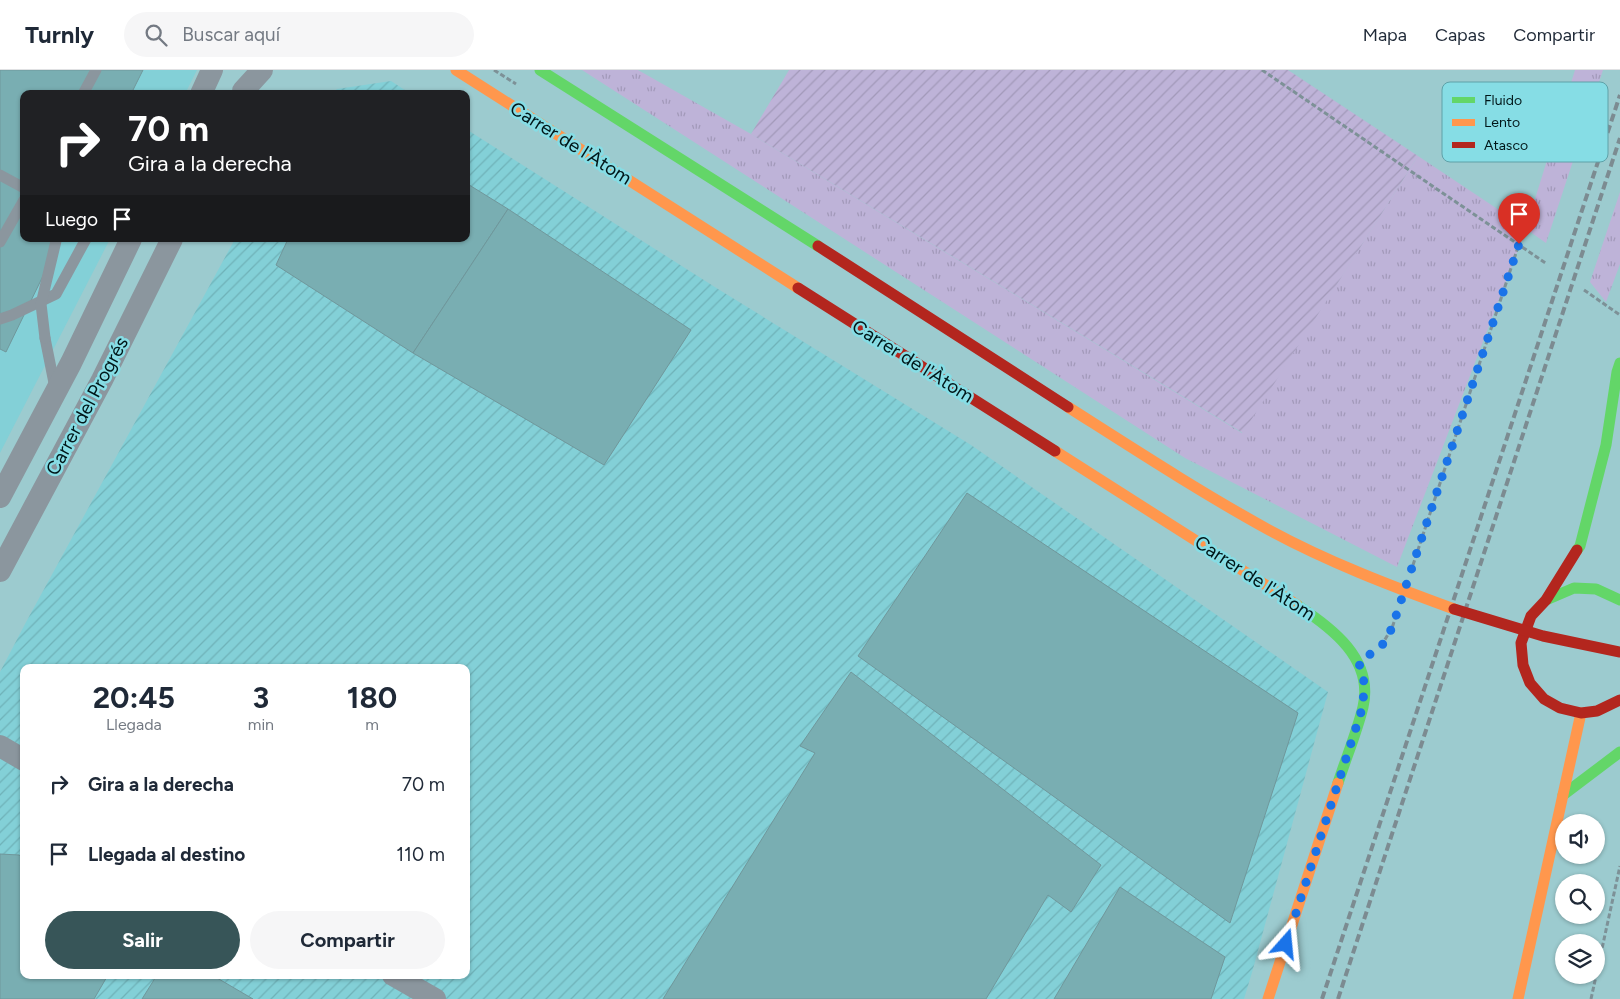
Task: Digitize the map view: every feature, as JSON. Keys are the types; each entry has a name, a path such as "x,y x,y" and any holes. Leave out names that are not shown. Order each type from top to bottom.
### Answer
{"street":[{"path":"203,90 212,70"},
{"path":"245,85 262,70"},
{"name":"Carrer de l'Àtom","path":"456,70 1312,615 1336,632 1350,648 1359,663"},
{"path":"540,70 1145,456 1269,530 1321,556 1376,580 1466,614 1543,636 1620,652"},
{"name":"Carrer del Progrés","path":"0,497 56,392 130,242"},
{"name":"Carrer del Progrés","path":"0,571 102,380 171,242"},
{"path":"1619,701 1597,711 1580,713 1560,708 1544,699 1530,683 1523,665 1521,644 1531,616 1546,600 1580,546 1606,445 1620,363"},
{"path":"1546,600 1574,588 1596,589 1620,600"},
{"path":"1268,999 1363,706 1364,682 1359,663"},
{"path":"1518,999 1580,713"},
{"path":"0,746 20,758"},
{"path":"1562,795 1620,752"},
{"path":"400,979 435,999"}],"lane":[{"path":"85,90 96,70"},
{"path":"0,175 20,186"},
{"path":"0,242 20,207"},
{"path":"56,242 40,304 56,392"},
{"path":"0,319 56,294 84,242"}],"path":[{"path":"1262,70 1547,264"},
{"path":"1410,572 1519,244"},
{"path":"1584,290 1620,315"},
{"path":"1359,663 1383,644 1392,628 1398,610"},
{"path":"1591,999 1620,866"}],"shaded area":[{"path":"0,70 197,70 187,90 20,90 20,242 108,242 0,453"},
{"path":"391,81 405,90 336,90"},
{"path":"470,132 718,289 971,445 1328,692 1244,999 0,999 0,672 233,242 470,242"}],"green space":[{"path":"582,70 638,70 751,134 1242,433 1418,156 1526,228 1546,162 1573,162 1546,243 1526,229 1397,567 1185,458"},
{"path":"789,70 1288,70 1418,156 1243,433 751,134"},
{"path":"1575,70 1603,70 1599,82 1571,82"},
{"path":"1620,192 1620,264 1606,302 1590,282"}],"building":[{"path":"0,70 143,70 133,90 20,90 20,242 60,242 6,352 0,349"},
{"path":"470,185 508,209 413,353 276,265 287,242 470,242"},
{"path":"508,209 691,330 604,465 413,353"},
{"path":"967,493 1298,713 1230,923 858,656"},
{"path":"851,672 1101,865 1071,912 1048,895 986,999 663,999 815,753 800,746"},
{"path":"0,854 19,855 20,979 106,979 94,999 0,999"},
{"path":"1120,887 1225,957 1211,999 1054,999"},
{"path":"154,979 219,979 253,999 142,999"}],"railway":[{"path":"1608,131 1620,95"},
{"path":"1338,999 1620,138"},
{"path":"1322,999 1598,162"}],"traffic: fast":[{"path":"540,70 818,246"},
{"path":"1577,550 1580,546 1606,445 1620,363"},
{"path":"1546,600 1574,588 1596,589 1620,600"},
{"path":"1297,605 1336,635 1356,660 1362,674 1365,690 1363,707 1338,783"},
{"path":"1563,795 1620,752"}],"traffic: slow":[{"path":"456,70 798,288"},
{"path":"1068,407 1243,516 1291,542 1383,582 1454,609"},
{"path":"1055,451 1297,605"},
{"path":"1518,999 1581,713"},
{"path":"1268,999 1338,783"}],"traffic: jam":[{"path":"818,246 1068,407"},
{"path":"798,288 1055,451"},
{"path":"1577,550 1546,600 1531,616 1521,643 1523,665 1530,683 1544,699 1560,708 1581,713 1597,711 1620,700"},
{"path":"1454,609 1543,636 1620,652"}],"route":[{"path":"1286,944 1363,706 1364,682 1359,663 1383,644 1392,628 1519,244"}]}
